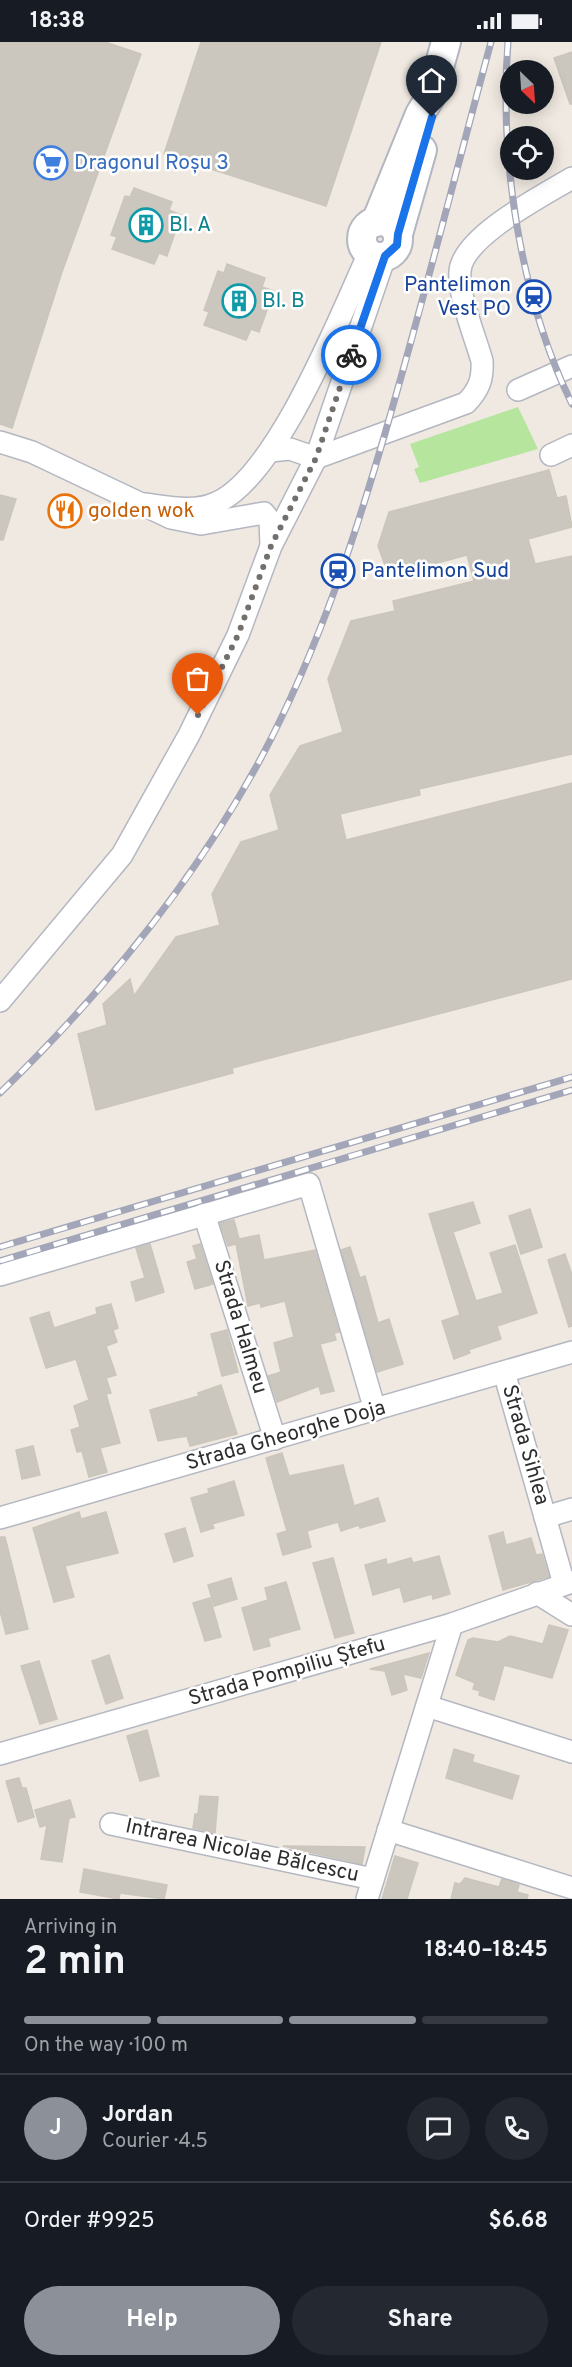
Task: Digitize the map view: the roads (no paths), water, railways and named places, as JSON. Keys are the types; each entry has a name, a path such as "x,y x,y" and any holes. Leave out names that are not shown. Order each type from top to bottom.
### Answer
{"street":[{"path":"0,1000 99,885 141,824 238,635 271,546 316,458 420,114 431,96 446,42"},
{"path":"270,451 290,449 316,458 455,409 474,395 480,384 482,361 461,285 462,261 476,242 522,209 572,178"},
{"path":"144,504 187,508 219,502 255,471 270,451 297,405 382,241"},
{"path":"518,390 572,366"},
{"path":"0,442 32,452 171,518 201,524 264,513 270,521 271,546"},
{"path":"551,455 572,445"},
{"path":"0,1275 309,1184 375,1410"},
{"name":"Strada Halmeu","path":"204,1214 275,1439"},
{"name":"Strada Gheorghe Doja","path":"0,1518 572,1352"},
{"name":"Strada Sihlea","path":"504,1372 545,1517 568,1583"},
{"name":"Strada Sihlea","path":"545,1517 572,1509"},
{"name":"Strada Pompiliu Ștefu","path":"0,1754 452,1624 568,1583"},
{"path":"537,1593 572,1615"},
{"path":"367,1899 452,1624"},
{"path":"427,1706 572,1752"},
{"name":"Intrarea Nicolae Bălcescu","path":"111,1824 373,1879"},
{"path":"388,1830 572,1888"}],"railway":[{"path":"0,1093 74,1017 109,977 143,936 206,850 261,758 302,674 351,543 392,409 491,42"},
{"path":"508,42 507,133 517,227 539,319 554,363 572,404"},
{"path":"0,1247 572,1077"},
{"path":"0,1261 572,1090"}],"place":[{"name":"Dragonul Roșu 3","path":"51,163"},
{"name":"Bl. A","path":"146,225"},
{"name":"Pantelimon Vest PO","path":"534,297"},
{"name":"Bl. B","path":"239,301"},
{"name":"golden wok","path":"65,511"},
{"name":"Pantelimon Sud","path":"338,571"}]}
